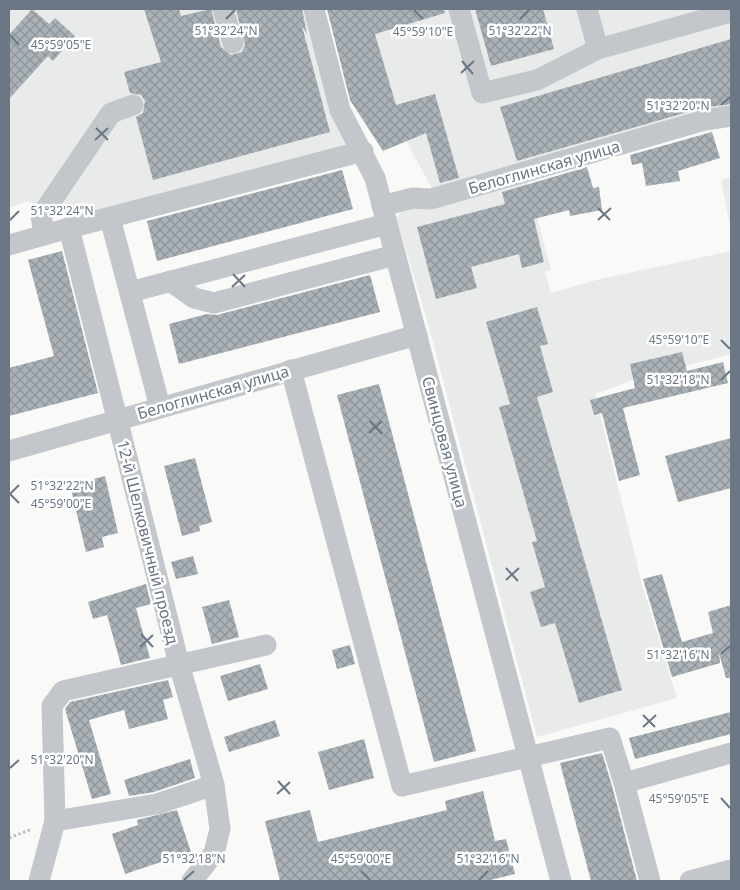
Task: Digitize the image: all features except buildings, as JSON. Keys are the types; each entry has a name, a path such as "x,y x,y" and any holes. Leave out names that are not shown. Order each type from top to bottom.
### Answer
{"street":[{"path":"223,9 233,43"},
{"name":"Свинцовая улица","path":"314,9 340,110 363,151 375,178 530,756 561,881"},
{"path":"459,9 482,92 537,80 598,49 731,12"},
{"path":"587,9 598,49"},
{"path":"44,235 41,216 111,112 133,105"},
{"name":"Белоглинская улица","path":"130,292 385,215 413,198 432,200 705,120 731,116"},
{"path":"9,245 363,151"},
{"path":"110,218 160,407"},
{"name":"12-й Шелковичный проезд","path":"69,228 179,664 214,785 220,829 214,853 192,881"},
{"path":"170,281 194,298 214,303 395,255"},
{"name":"Белоглинская улица","path":"9,451 417,335"},
{"path":"291,370 402,786 610,738 650,881"},
{"name":"12-й Шелковичный проезд","path":"55,821 52,706 63,691 266,645"},
{"path":"624,783 731,755"},
{"path":"39,881 55,821 157,804 214,785"},
{"path":"690,881 731,870"}],"shaded area":[{"path":"9,9 305,9 347,144 73,222 28,201 9,208"},
{"path":"368,9 731,9 731,109 434,192 406,141"},
{"path":"526,176 551,270 545,272 551,293 600,279 731,251 731,354 630,381 595,394 642,584 677,698 537,737 429,327 396,217 402,212"},
{"path":"731,177 731,231 721,180"}]}
